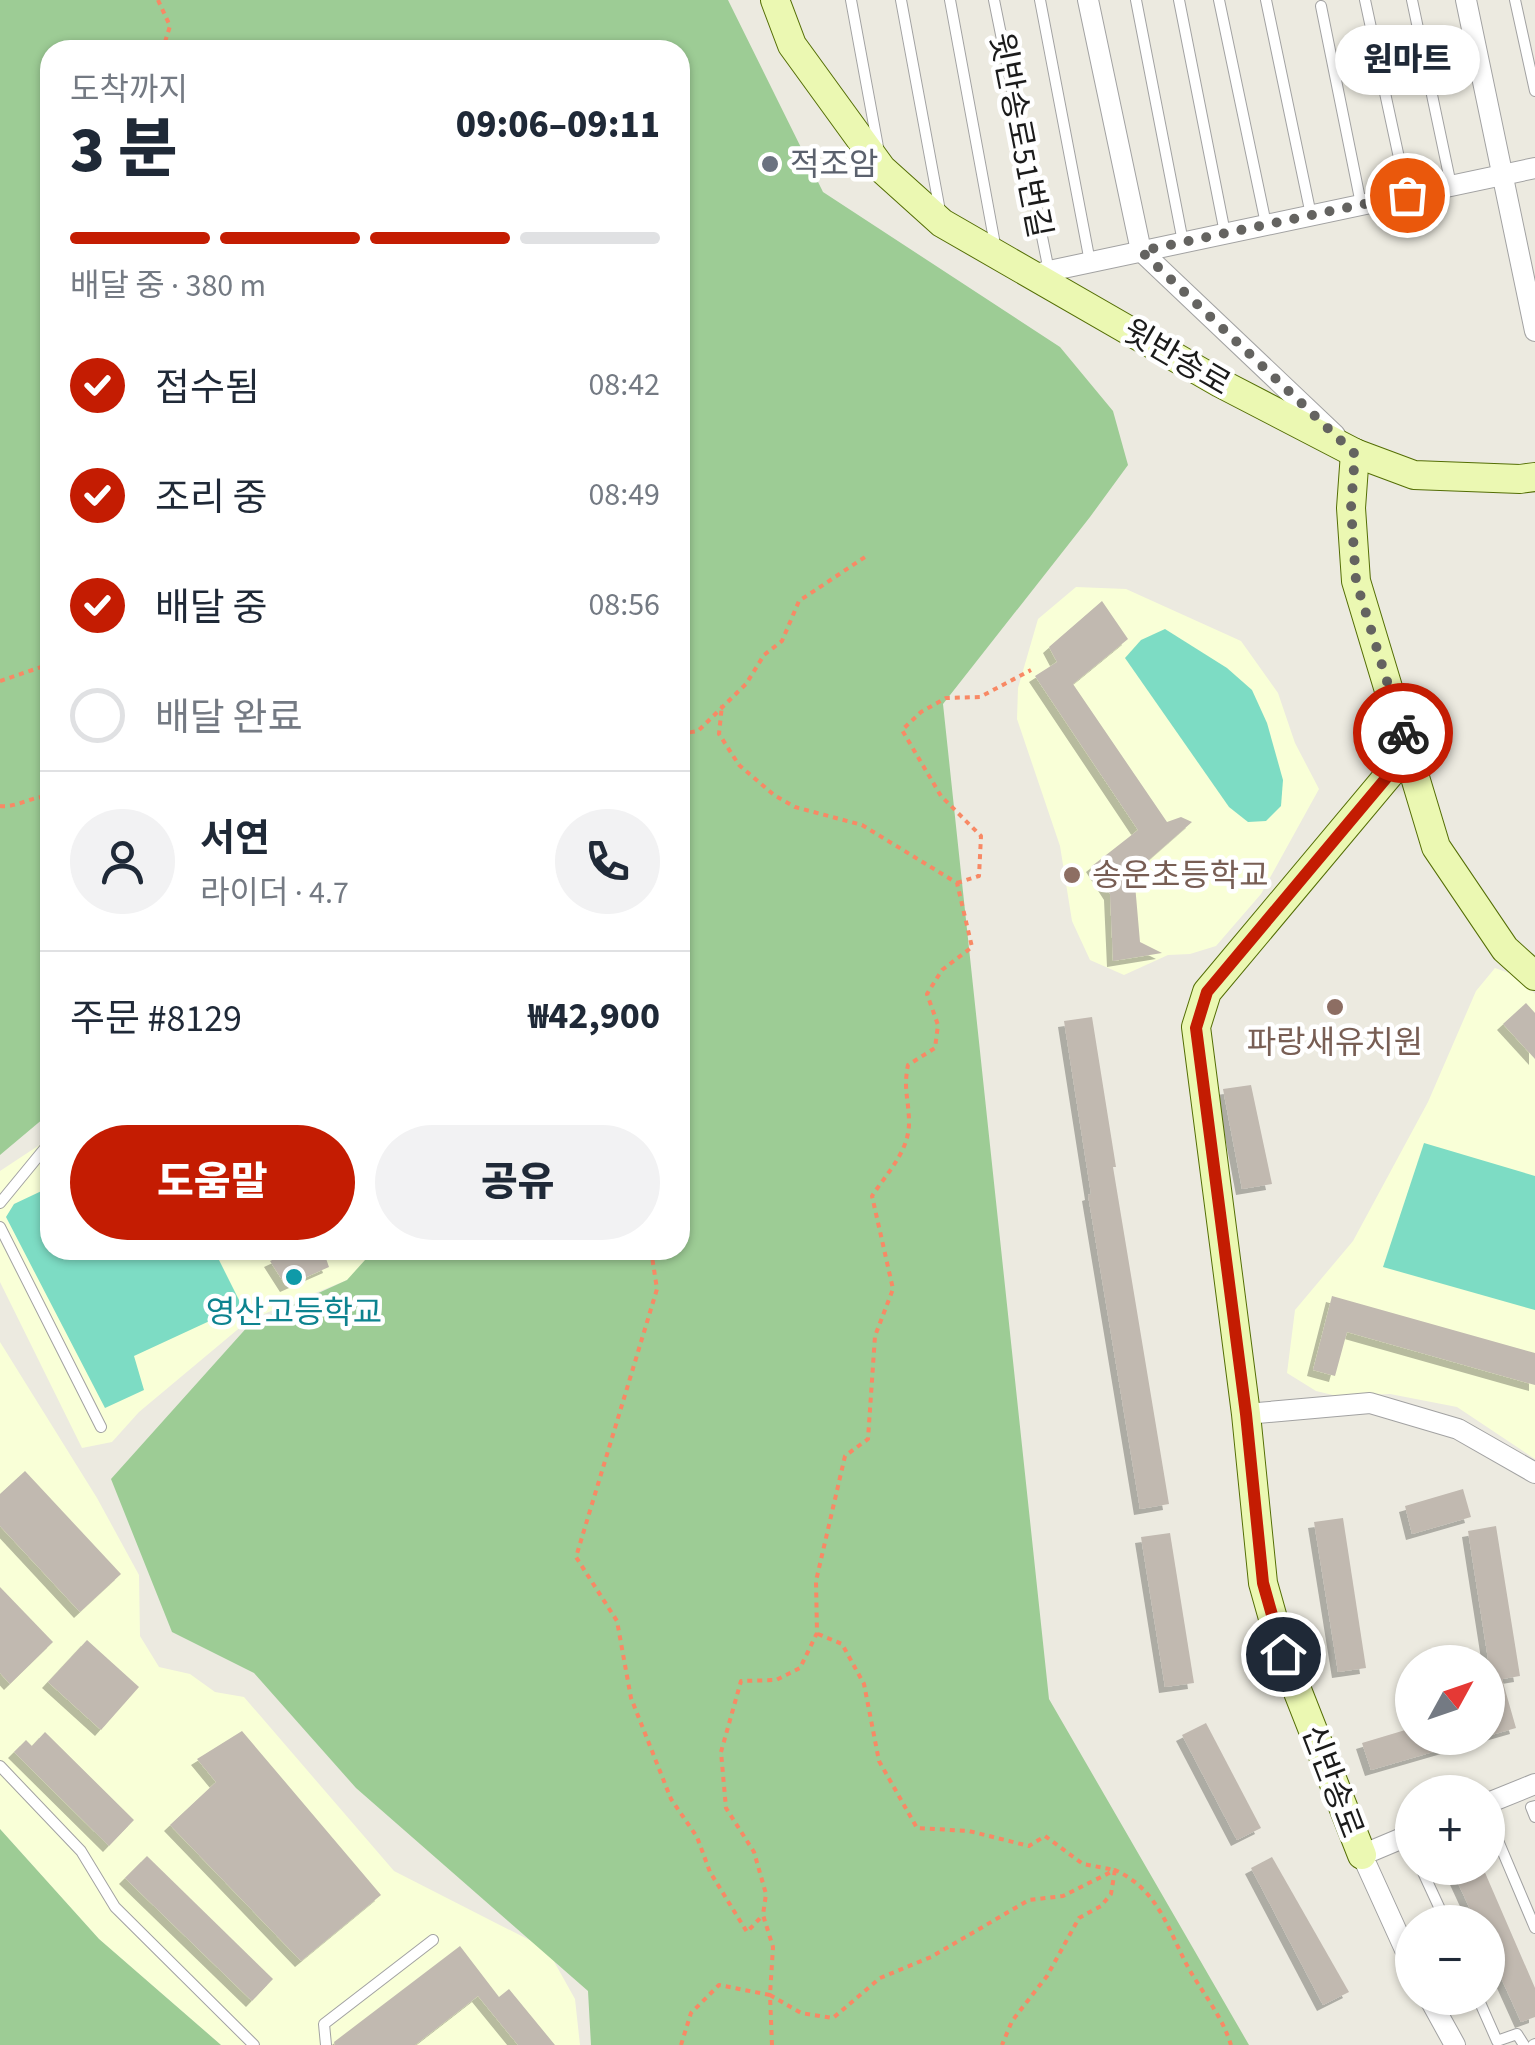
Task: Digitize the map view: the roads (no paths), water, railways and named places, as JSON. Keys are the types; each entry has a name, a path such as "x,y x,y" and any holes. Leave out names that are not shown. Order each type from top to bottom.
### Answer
{"main road":[{"name":"윗반송로","path":"775,0 792,45 882,169 942,223 997,255 1042,272 1220,383 1355,454 1414,475 1535,477"},
{"path":"1355,454 1351,508 1356,581 1436,848 1505,949 1535,976"},
{"name":"신반송로","path":"1362,1856 1283,1654 1263,1583 1246,1414 1196,1028 1207,992 1408,752"}],"street":[{"path":"1088,0 1141,251 1355,454"},
{"path":"1466,0 1535,331"},
{"name":"윗반송로51번길","path":"1042,272 1535,168"},
{"path":"1246,1414 1370,1403 1458,1429 1535,1474"},
{"path":"1505,1796 1535,1784"},
{"path":"1362,1856 1395,1845"},
{"name":"신반송로","path":"1362,1856 1395,1927"},
{"path":"1438,2015 1454,2045"}],"lane":[{"path":"851,0 882,169"},
{"path":"901,0 942,223"},
{"path":"950,0 997,255"},
{"name":"윗반송로51번길","path":"994,0 1042,272"},
{"name":"윗반송로51번길","path":"1040,0 1090,262"},
{"path":"1136,0 1182,242"},
{"path":"1179,0 1226,233"},
{"path":"1219,0 1266,224"},
{"path":"1266,0 1311,215"},
{"path":"1365,0 1407,195"},
{"path":"1412,0 1452,185"},
{"path":"1515,0 1535,91"},
{"path":"1321,6 1362,204"},
{"path":"0,1203 40,1154"},
{"path":"0,1227 102,1428"},
{"path":"0,1766 80,1850 114,1907 254,2045"},
{"path":"1535,1806 1531,1808 1535,1817"},
{"path":"1505,1857 1535,1928"},
{"path":"326,2045 324,2024 433,1940"},
{"path":"1486,2015 1497,2041 1518,2034 1524,2045"}],"place":[{"name":"적조암","path":"770,164"},
{"name":"원마트","path":"1407,195"},
{"name":"송운초등학교","path":"1072,875"},
{"name":"파랑새유치원","path":"1335,1007"},
{"name":"영산고등학교","path":"294,1277"}]}
